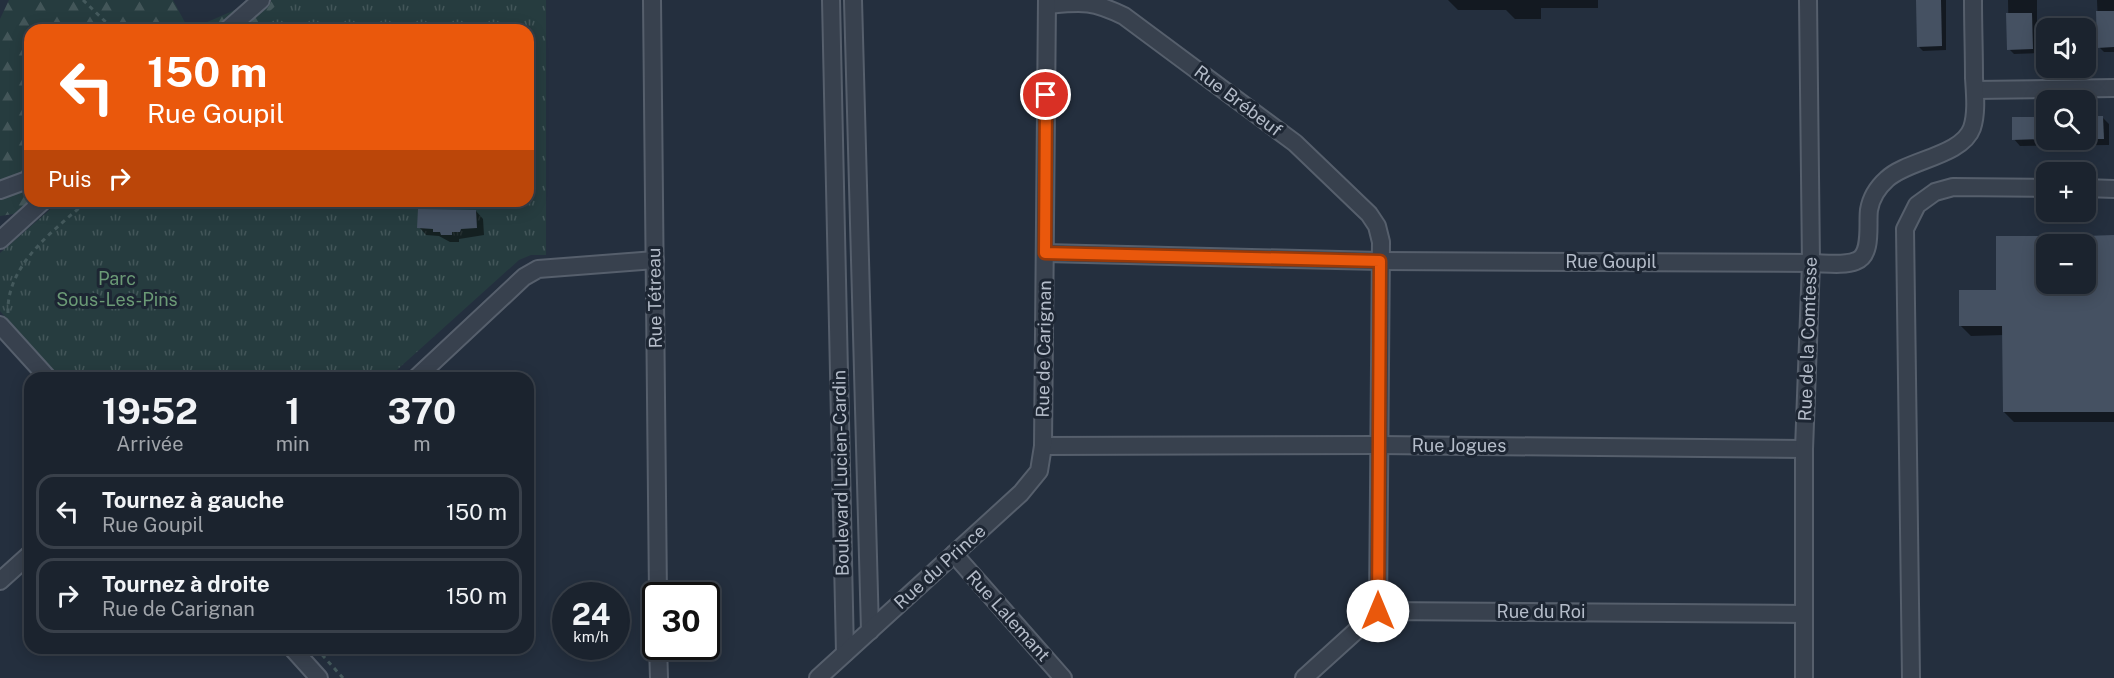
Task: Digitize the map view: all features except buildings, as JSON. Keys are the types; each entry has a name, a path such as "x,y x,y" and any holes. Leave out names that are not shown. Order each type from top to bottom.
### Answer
{"street":[{"path":"234,24 261,0"},
{"name":"Rue Tétreau","path":"652,0 658,582"},
{"name":"Boulevard Lucien-Cardin","path":"831,0 845,653"},
{"name":"Boulevard Lucien-Cardin","path":"853,0 870,631"},
{"name":"Rue Brébeuf","path":"1047,3 1088,0 1108,6 1295,143 1369,214 1377,226 1381,242 1378,611"},
{"name":"Rue de la Comtesse","path":"1804,678 1804,449 1811,263 1808,0"},
{"name":"Rue Goupil","path":"1045,253 1380,261 1846,263 1861,259 1867,247 1869,210 1878,189 1894,173 1937,156 1971,131 1974,120 1975,90 1973,0"},
{"name":"Rue de Carignan","path":"1043,446 1047,3"},
{"path":"1975,90 2114,88"},
{"path":"833,128 856,128"},
{"path":"0,190 24,181"},
{"path":"1911,678 1905,229 1917,206 1935,192 1953,187 2036,188"},
{"path":"2096,188 2114,189"},
{"path":"0,240 36,207"},
{"path":"422,372 524,277 538,269 655,260"},
{"path":"837,292 861,293"},
{"path":"4,320 43,372"},
{"path":"840,439 864,439"},
{"name":"Rue Jogues","path":"1043,446 1379,445 1804,449"},
{"name":"Rue du Prince","path":"818,678 1022,493 1039,471 1043,446"},
{"name":"Rue Lalemant","path":"954,555 1063,678"},
{"path":"0,581 24,559"},
{"path":"1304,678 1378,611"},
{"name":"Rue du Roi","path":"1378,611 1804,614"},
{"path":"297,654 319,678"},
{"path":"658,660 659,678"}],"path":[{"path":"83,0 108,24"},
{"path":"4,320 8,300 21,269 32,251 80,207"},
{"path":"321,654 343,678"}],"green space":[{"path":"9,0 173,0 186,24 24,24 24,207 20,213 0,216 0,19"},
{"path":"258,0 341,0 345,24 203,24"},
{"name":"Parc Sous-Les-Pins","path":"282,0 546,0 546,255 531,255 519,260 395,372 55,372 0,311 0,253 53,207 534,207 534,24 256,24"}],"route":[{"path":"1046,95 1045,253 1380,261 1378,611"}]}
